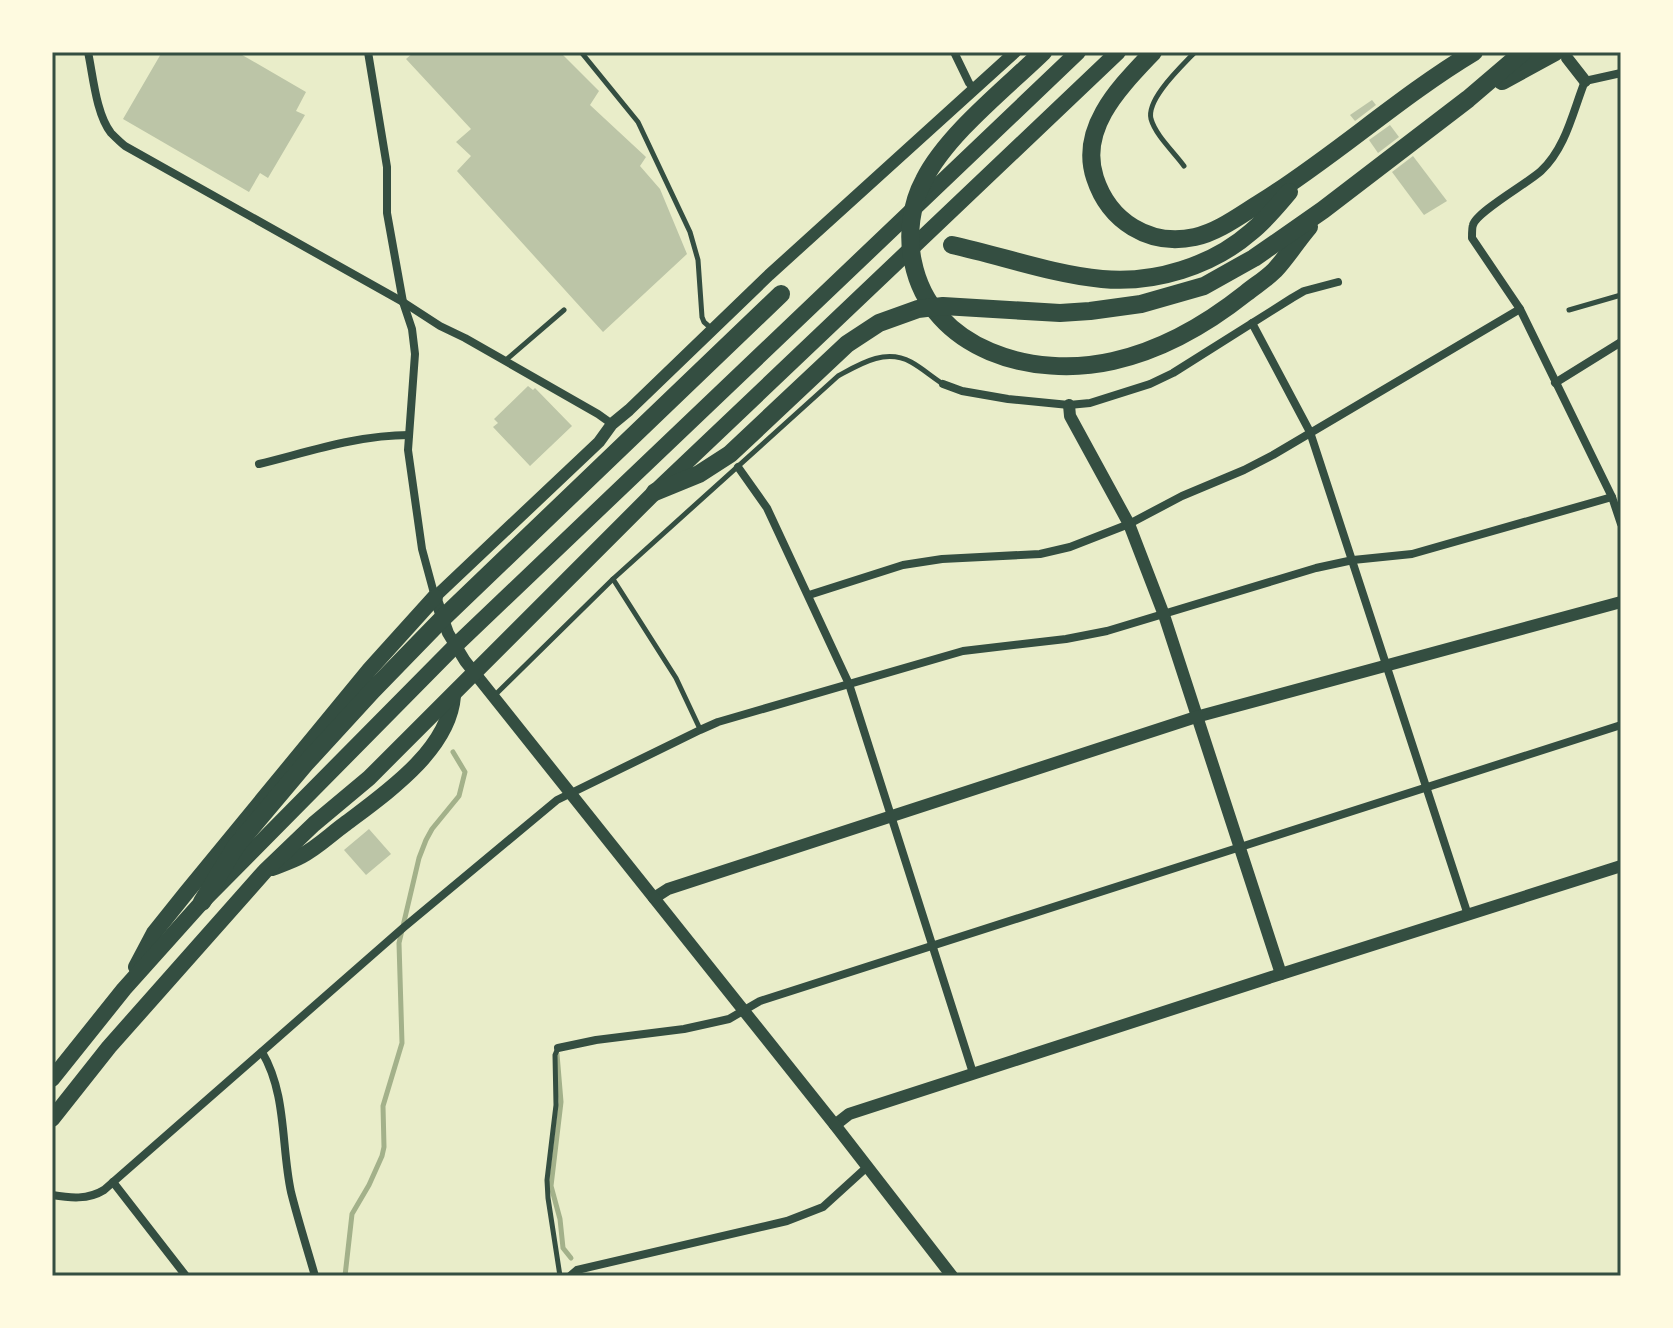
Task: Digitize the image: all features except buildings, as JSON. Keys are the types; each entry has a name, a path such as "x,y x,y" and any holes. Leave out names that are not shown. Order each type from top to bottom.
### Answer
{"highway":[{"path":"1043,52 952,141 923,180 916,197 910,246 915,272 933,309 964,339 993,354 1029,363 1110,362 1139,354 1191,331 1231,305 1274,271 1323,210"},
{"path":"52,1079 124,989 202,902 455,646 1078,52"},
{"path":"52,1119 109,1047 265,871 369,778 655,492 1118,52"},
{"path":"1153,52 1113,97 1098,124 1091,161 1097,186 1112,211 1123,222 1143,232 1181,239 1213,231 1300,179 1466,55"},
{"path":"655,492 699,474 723,459 847,344 861,333 896,316 943,306 1060,313 1104,310 1141,304 1204,286 1254,258 1323,210 1468,99 1523,52"},
{"path":"1468,99 1561,55"},
{"path":"952,245 1102,279 1156,276 1201,262 1237,243 1260,225 1300,179"},
{"path":"202,902 236,846 353,711 442,619 781,294"},
{"path":"124,989 154,933 380,657 435,597"},
{"path":"265,871 302,856 419,763 449,718 453,696"}],"street":[{"path":"88,52 105,123 125,146 612,424"},
{"path":"368,52 387,167 387,213 415,354 408,450 422,549 442,619 455,646 475,674 952,1276"},
{"path":"954,52 975,90"},
{"path":"435,597 769,275 1015,52"},
{"path":"1561,55 1585,81"},
{"path":"1585,81 1621,73"},
{"path":"1585,81 1552,159 1477,217 1472,226 1472,238 1520,309 1616,501 1621,524"},
{"path":"943,384 982,395 1069,405 1090,403 1150,384 1173,373 1304,291 1338,282"},
{"path":"809,595 903,565 1054,551 1129,524 1182,496 1244,470 1520,309"},
{"path":"1252,323 1310,432 1468,915"},
{"path":"1555,383 1621,342"},
{"path":"1069,405 1070,416 1129,524 1164,615 1281,974"},
{"path":"259,464 346,443 409,435"},
{"path":"738,467 767,508 849,684 973,1073"},
{"path":"52,1195 74,1197 98,1194 557,800 718,722 963,651 1084,636 1316,568 1353,560 1412,554 1616,501"},
{"path":"654,898 668,889 1196,717 1621,602"},
{"path":"558,1048 729,1019 760,1001 1621,725"},
{"path":"835,1125 849,1114 973,1073 1621,866"},
{"path":"262,1052 272,1075 280,1108 292,1193 315,1276"},
{"path":"570,1276 577,1270 787,1221 823,1207 867,1167"},
{"path":"113,1182 186,1276"}],"lane":[{"path":"581,52 638,122 677,204 695,246 702,317 713,330"},
{"path":"1184,166 1158,133 1150,116 1163,87 1195,52"},
{"path":"1569,310 1621,295"},
{"path":"505,361 564,310"},
{"path":"493,696 613,579 838,376 873,358 889,356 910,361 943,384"},
{"path":"613,579 676,678 700,730"},
{"path":"558,1048 555,1055 556,1105 547,1180 560,1276"}],"waterway":[{"path":"345,1276 352,1214 369,1185 384,1147 383,1106 402,1043 399,943 419,858 432,829 459,796 465,772 453,752"},
{"path":"557,1054 561,1102 551,1186 560,1219 563,1248 571,1258"}]}
